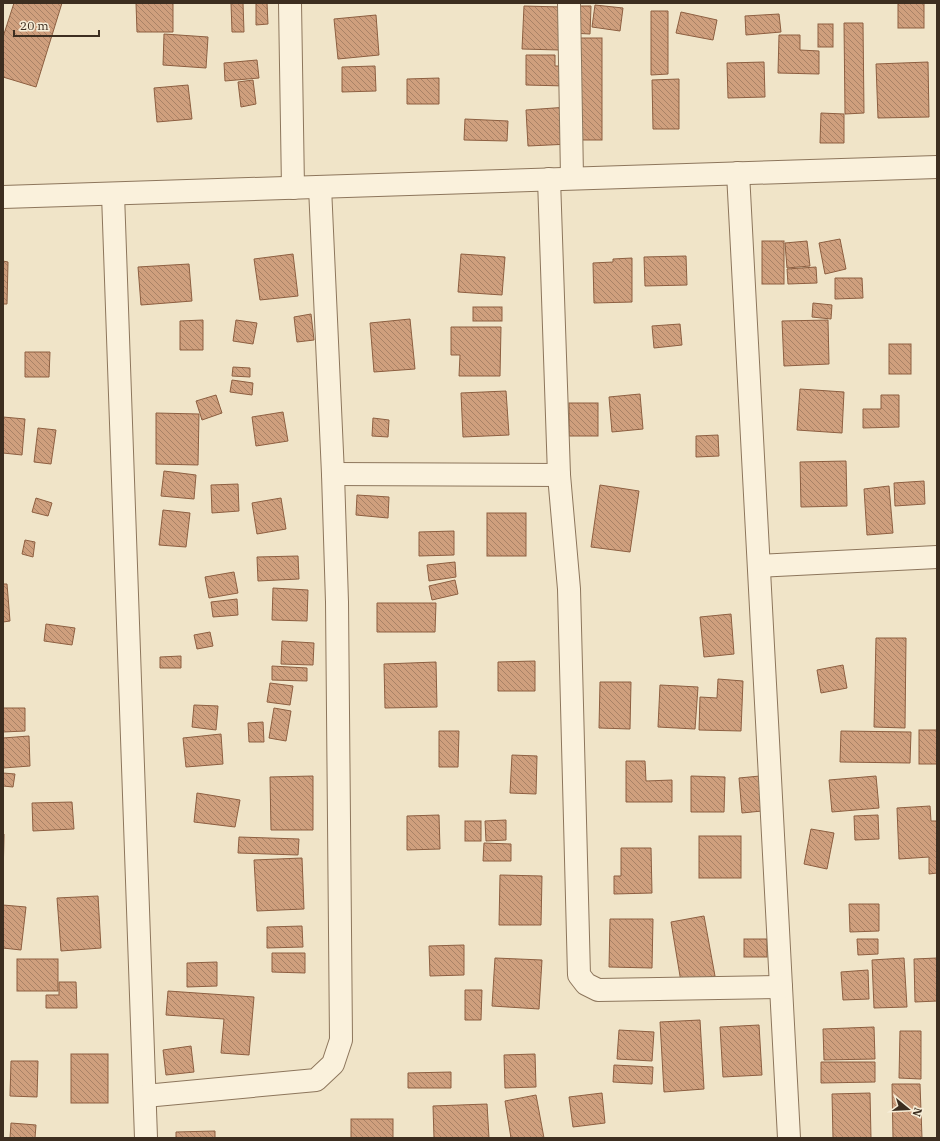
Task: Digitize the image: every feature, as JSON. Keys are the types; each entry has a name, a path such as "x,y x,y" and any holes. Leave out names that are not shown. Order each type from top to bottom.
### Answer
{"street":[{"path":"290,3 293,188"},
{"path":"569,3 572,178"},
{"path":"3,197 937,167"},
{"path":"738,173 789,1138"},
{"path":"549,179 559,475 568,589 579,975 586,984 598,990 782,987"},
{"path":"145,1096 316,1080 333,1064 341,1040 337,602 333,474 320,187"},
{"path":"114,194 146,1138"},
{"path":"333,474 559,475"},
{"path":"759,566 937,557"}],"building":[{"path":"14,3 62,3 36,87 3,77 3,37"},
{"path":"136,3 173,3 173,32 137,32"},
{"path":"231,3 243,3 244,32 232,32"},
{"path":"256,3 267,3 268,24 256,25"},
{"path":"898,3 924,3 924,28 898,28"},
{"path":"595,5 623,8 620,31 592,27"},
{"path":"524,6 561,7 559,50 522,49"},
{"path":"572,6 591,6 590,34 571,33"},
{"path":"651,11 668,11 668,74 651,75"},
{"path":"681,12 717,20 713,40 676,33"},
{"path":"779,14 781,32 746,35 745,16"},
{"path":"376,15 379,55 338,59 334,19"},
{"path":"844,23 863,23 864,113 845,114"},
{"path":"818,24 833,24 833,47 818,47"},
{"path":"164,34 208,37 206,68 163,65"},
{"path":"779,35 800,35 800,50 819,51 819,74 778,73"},
{"path":"573,38 602,38 602,140 573,140"},
{"path":"526,55 555,55 555,66 566,66 566,86 526,85"},
{"path":"257,60 259,78 225,81 224,63"},
{"path":"764,62 765,97 728,98 727,63"},
{"path":"928,62 929,117 878,118 876,64"},
{"path":"375,66 376,91 342,92 342,67"},
{"path":"439,78 439,104 407,104 407,79"},
{"path":"679,79 679,129 653,129 652,80"},
{"path":"253,80 256,104 241,107 238,82"},
{"path":"188,85 192,119 157,122 154,88"},
{"path":"568,107 570,144 528,146 526,110"},
{"path":"821,113 844,114 844,143 820,143"},
{"path":"465,119 508,121 507,141 464,140"},
{"path":"840,239 846,269 825,274 819,243"},
{"path":"762,241 784,241 784,284 762,284"},
{"path":"807,241 810,266 787,268 785,243"},
{"path":"293,254 298,296 260,300 254,259"},
{"path":"461,254 505,257 502,295 458,292"},
{"path":"686,256 687,285 645,286 644,257"},
{"path":"632,258 632,302 594,303 593,263 613,262 613,259"},
{"path":"3,261 8,262 7,304 3,304"},
{"path":"189,264 192,301 141,305 138,267"},
{"path":"816,267 817,283 788,284 787,269"},
{"path":"835,278 862,278 863,298 835,299"},
{"path":"813,303 832,305 831,319 812,317"},
{"path":"473,307 502,307 502,321 473,321"},
{"path":"311,314 314,340 297,342 294,317"},
{"path":"410,319 415,369 374,372 370,323"},
{"path":"203,320 203,350 180,350 180,321"},
{"path":"236,320 257,323 253,344 233,341"},
{"path":"828,320 829,364 784,366 782,321"},
{"path":"680,324 682,345 654,348 652,326"},
{"path":"451,327 501,327 500,376 459,376 460,355 451,355"},
{"path":"889,344 911,344 911,374 889,374"},
{"path":"25,352 50,352 49,377 25,377"},
{"path":"233,367 250,368 250,377 232,376"},
{"path":"232,380 253,383 252,395 230,392"},
{"path":"800,389 844,392 842,433 797,430"},
{"path":"506,391 509,435 463,437 461,393"},
{"path":"640,394 643,429 612,432 609,397"},
{"path":"216,395 222,413 202,420 196,401"},
{"path":"881,395 899,395 899,427 863,428 863,409 881,409"},
{"path":"569,403 598,403 598,436 569,436"},
{"path":"283,412 288,441 256,446 252,417"},
{"path":"156,413 199,414 198,465 156,464"},
{"path":"3,417 25,419 22,455 3,453"},
{"path":"373,418 389,420 388,437 372,436"},
{"path":"38,428 56,430 51,464 34,462"},
{"path":"718,435 719,456 696,457 696,436"},
{"path":"846,461 847,506 801,507 800,462"},
{"path":"164,471 196,475 194,499 161,496"},
{"path":"924,481 925,504 895,506 894,483"},
{"path":"238,484 239,511 212,513 211,485"},
{"path":"600,485 639,491 630,552 591,547"},
{"path":"889,486 893,533 867,535 864,489"},
{"path":"357,495 389,497 388,518 356,515"},
{"path":"36,498 52,503 48,516 32,512"},
{"path":"281,498 286,529 257,534 252,503"},
{"path":"163,510 190,513 186,547 159,545"},
{"path":"487,513 526,513 526,556 487,556"},
{"path":"454,531 454,555 419,556 419,532"},
{"path":"25,540 35,542 33,557 22,554"},
{"path":"298,556 299,579 258,581 257,557"},
{"path":"455,562 456,577 429,581 427,565"},
{"path":"234,572 238,593 209,598 205,577"},
{"path":"455,580 458,594 432,600 429,586"},
{"path":"3,584 7,584 10,621 3,622"},
{"path":"273,588 308,590 307,621 272,620"},
{"path":"237,599 238,615 213,617 211,602"},
{"path":"377,603 436,603 435,632 377,632"},
{"path":"731,614 734,654 704,657 700,617"},
{"path":"46,624 75,628 72,645 44,641"},
{"path":"210,632 213,646 197,649 194,635"},
{"path":"876,638 906,638 905,728 874,727"},
{"path":"282,641 314,643 313,665 281,664"},
{"path":"181,656 181,668 160,668 160,657"},
{"path":"535,661 535,691 498,691 498,662"},
{"path":"436,662 437,707 385,708 384,664"},
{"path":"843,665 847,688 821,693 817,670"},
{"path":"272,666 307,668 307,681 272,680"},
{"path":"718,679 743,681 741,731 699,730 700,697 717,698"},
{"path":"600,682 631,682 630,729 599,728"},
{"path":"270,683 293,686 290,705 267,702"},
{"path":"660,685 698,687 695,729 658,727"},
{"path":"194,705 218,706 216,730 192,727"},
{"path":"3,708 25,708 25,731 3,732"},
{"path":"274,708 291,711 286,741 269,738"},
{"path":"263,722 264,742 249,742 248,723"},
{"path":"919,730 937,730 937,764 919,764"},
{"path":"439,731 459,731 458,767 439,767"},
{"path":"841,731 911,732 910,763 840,762"},
{"path":"221,734 223,764 186,767 183,738"},
{"path":"29,736 30,766 3,768 3,738"},
{"path":"512,755 537,756 536,794 510,793"},
{"path":"626,761 645,761 646,781 672,780 672,802 626,802"},
{"path":"3,773 15,774 13,787 3,786"},
{"path":"313,776 313,830 271,830 270,777"},
{"path":"691,776 725,777 724,812 691,812"},
{"path":"760,776 762,811 742,813 739,778"},
{"path":"876,776 879,808 832,812 829,780"},
{"path":"197,793 240,800 235,827 194,822"},
{"path":"72,802 74,829 33,831 32,803"},
{"path":"930,806 931,821 937,821 937,873 929,874 929,857 899,859 897,808"},
{"path":"439,815 440,849 407,850 407,816"},
{"path":"878,815 879,839 855,840 854,816"},
{"path":"506,820 506,840 486,841 485,821"},
{"path":"465,821 481,821 481,841 465,841"},
{"path":"811,829 834,833 827,869 804,864"},
{"path":"3,834 4,834 3,880"},
{"path":"699,836 741,836 741,878 699,878"},
{"path":"239,837 299,839 298,855 238,853"},
{"path":"484,843 511,844 511,861 483,861"},
{"path":"621,848 651,848 652,893 614,894 614,876 621,876"},
{"path":"302,858 304,909 257,911 254,860"},
{"path":"500,875 542,876 541,925 499,925"},
{"path":"98,896 101,948 61,951 57,898"},
{"path":"849,904 879,904 879,931 850,932"},
{"path":"3,905 26,907 21,950 3,948"},
{"path":"704,916 715,976 681,982 671,922"},
{"path":"610,919 653,919 652,968 609,967"},
{"path":"302,926 303,947 267,948 267,927"},
{"path":"744,939 767,939 767,957 744,957"},
{"path":"857,939 878,939 878,954 858,955"},
{"path":"464,945 464,975 430,976 429,946"},
{"path":"272,953 305,953 305,973 272,972"},
{"path":"495,958 542,960 539,1009 492,1006"},
{"path":"904,958 907,1007 874,1008 872,960"},
{"path":"937,958 937,1001 915,1002 914,959"},
{"path":"17,959 58,959 58,991 17,991"},
{"path":"217,962 217,986 187,987 187,963"},
{"path":"868,970 869,999 843,1000 841,972"},
{"path":"59,982 76,982 77,1008 46,1008 46,995 59,995"},
{"path":"465,990 482,990 481,1020 465,1020"},
{"path":"168,991 254,997 249,1055 221,1053 224,1019 166,1015"},
{"path":"700,1020 704,1089 664,1092 660,1022"},
{"path":"759,1025 762,1075 723,1077 720,1027"},
{"path":"874,1027 875,1059 824,1060 823,1029"},
{"path":"619,1030 654,1032 652,1061 617,1059"},
{"path":"900,1031 921,1031 921,1079 899,1078"},
{"path":"191,1046 194,1072 166,1075 163,1050"},
{"path":"71,1054 108,1054 108,1103 71,1103"},
{"path":"535,1054 536,1087 505,1088 504,1055"},
{"path":"11,1061 38,1061 37,1097 10,1096"},
{"path":"821,1062 875,1062 875,1082 821,1083"},
{"path":"614,1065 653,1067 652,1084 613,1082"},
{"path":"451,1072 451,1088 408,1088 408,1073"},
{"path":"892,1084 920,1084 922,1138 893,1138"},
{"path":"602,1093 605,1123 573,1127 569,1097"},
{"path":"870,1093 871,1138 833,1138 832,1094"},
{"path":"536,1095 544,1138 511,1138 505,1101"},
{"path":"487,1104 489,1138 434,1138 433,1106"},
{"path":"351,1119 393,1119 393,1138 351,1138"},
{"path":"11,1123 36,1125 35,1138 10,1138"},
{"path":"215,1131 215,1138 176,1138 176,1132"}]}
